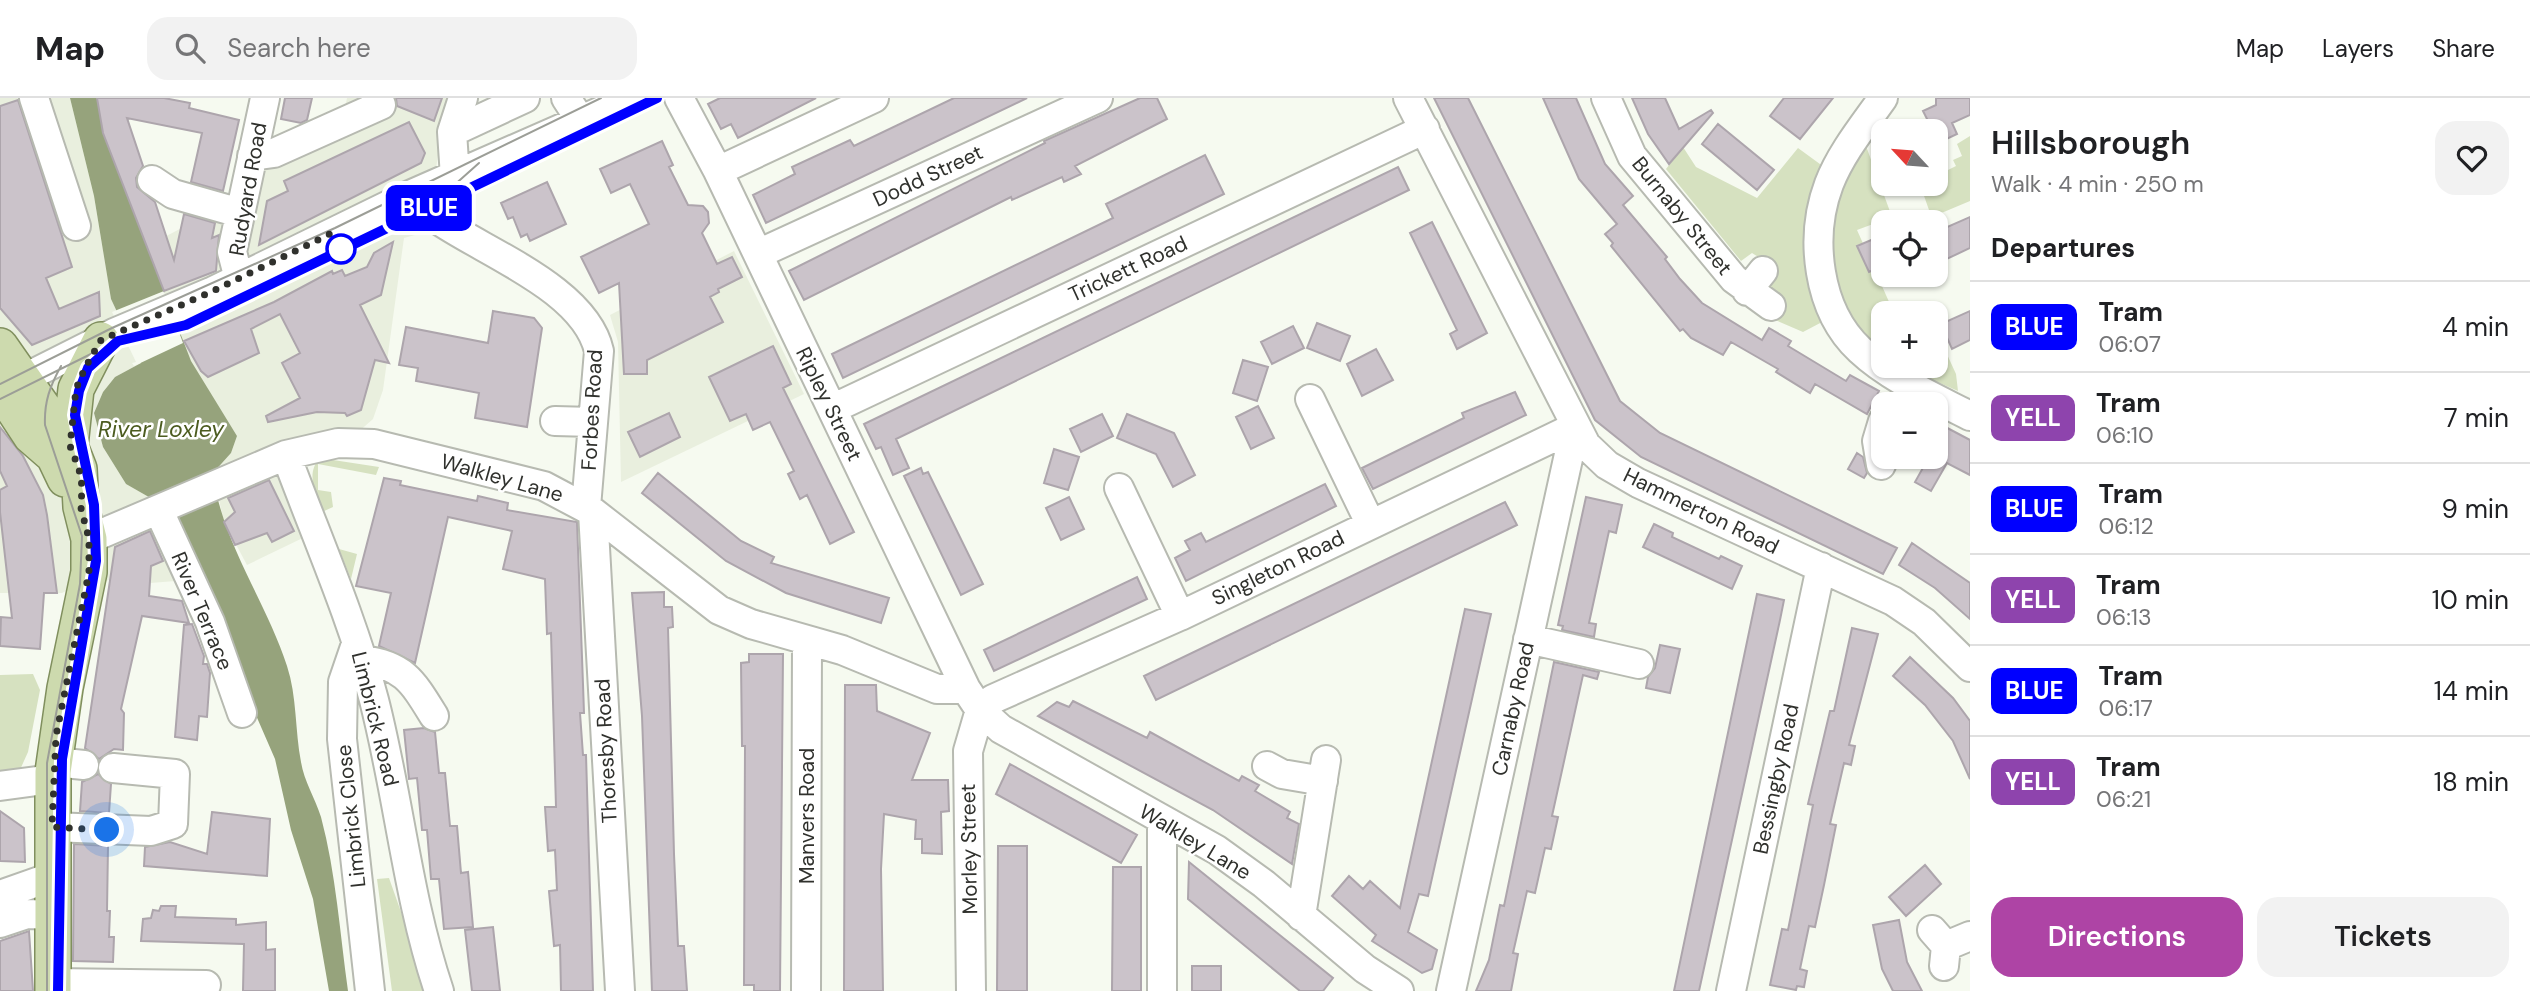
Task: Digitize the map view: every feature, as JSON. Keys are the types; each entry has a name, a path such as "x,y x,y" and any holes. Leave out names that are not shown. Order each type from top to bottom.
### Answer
{"main road":[{"path":"62,451 76,389 108,337"},
{"path":"0,346 6,387 31,436 62,451"},
{"path":"53,987 52,827 63,769 89,572 85,523 71,495 62,451 45,425 44,408 49,390 66,359"},
{"path":"6,387 44,408"}],"street":[{"path":"34,98 76,226"},
{"name":"Rudyard Road","path":"239,279 232,251 264,98"},
{"path":"452,132 525,98"},
{"path":"6,387 455,177 574,110 631,98"},
{"name":"Ripley Street","path":"679,98 718,172 973,699"},
{"path":"718,172 874,98"},
{"name":"Dodd Street","path":"758,254 1098,98"},
{"name":"Hammerton Road","path":"1408,98 1586,445 1607,465 1638,483 1893,601 1914,615 1970,667"},
{"name":"Burnaby Street","path":"1606,98 1632,156 1755,281 1771,306"},
{"path":"1883,98 1854,139 1829,185 1819,254 1822,281 1832,310 1857,348 1881,368 1898,392"},
{"path":"455,177 452,132 467,100"},
{"path":"252,156 274,153 381,105"},
{"name":"Trickett Road","path":"832,409 1424,129"},
{"path":"152,180 173,194 240,213"},
{"name":"Forbes Road","path":"426,189 429,208 437,219 565,299 585,319 595,335 599,351 590,510"},
{"path":"1310,399 1370,523"},
{"path":"1948,409 1970,416"},
{"path":"555,421 593,422"},
{"name":"Singleton Road","path":"973,699 993,699 1180,616 1575,427"},
{"name":"Carnaby Road","path":"1451,991 1575,427"},
{"name":"Walkley Lane","path":"85,523 160,510 286,455 338,443 374,444 534,483 590,510 719,610 751,625 851,653 937,689 973,699 1001,729 1217,850 1301,916 1362,980 1399,991"},
{"name":"Limbrick Road","path":"286,455 359,652 390,774 417,922 439,991"},
{"path":"1119,488 1180,616"},
{"name":"River Terrace","path":"160,510 210,622 242,713"},
{"name":"Thoresby Road","path":"590,510 620,991"},
{"name":"Bessingby Road","path":"1731,991 1821,567"},
{"path":"1528,639 1639,664"},
{"name":"Manvers Road","path":"806,991 807,642"},
{"path":"359,652 400,670 415,685 434,716"},
{"name":"Limbrick Close","path":"359,652 343,682 342,739 370,991"},
{"name":"Morley Street","path":"971,991 968,751 973,699"},
{"path":"1267,766 1282,774 1325,771 1301,916"},
{"path":"52,827 150,831 173,824 175,774 113,768"},
{"path":"0,786 63,769"},
{"path":"1162,820 1162,991"},
{"path":"0,895 54,876"},
{"path":"0,923 27,914 53,915"},
{"path":"53,987 206,985"}],"shaded area":[{"path":"0,98 70,98 94,196 111,299 141,363 115,377 103,392 94,413 103,447 126,484 154,500 201,579 150,583 110,580 80,584 62,593 0,593"},
{"path":"347,98 447,98 426,232 404,238 383,390 373,419 356,434 301,462 309,535 247,565 224,522 213,473 231,453 237,436 190,361 147,246 230,203 241,156 343,117"},
{"path":"1970,136 1970,201 1948,210 1929,210 1924,196 1948,196 1948,170 1956,166 1953,160 1962,156 1957,144"},
{"path":"1866,146 1871,160 1871,196 1884,196 1889,210 1871,210 1871,225 1857,230 1871,261 1871,287 1882,287 1889,301 1871,301 1871,341 1845,310 1803,332 1773,319 1785,300 1768,290 1779,270 1752,253 1741,261 1666,169 1683,147 1696,167 1757,198 1798,148 1824,167"},
{"path":"734,251 804,394 621,482 618,342 610,315"},
{"path":"1948,357 1956,374 1958,391 1928,378 1948,378"},
{"path":"320,458 379,467 376,475 318,464 318,490 331,492 333,507 322,512 312,477"},
{"path":"339,549 357,554 351,579"},
{"path":"33,674 40,690 28,752 19,772 0,777 0,675"},
{"path":"389,878 429,991 392,991 377,879"}],"water":[{"name":"River Loxley","path":"70,98 97,98 103,133 191,361 237,436 231,453 213,473 218,498 234,547 278,642 290,677 302,769 321,817 330,860 348,991 329,991 313,899 291,830 275,759 232,660 154,500 126,484 103,447 94,413 103,392 115,377 141,363 111,299 94,196"}],"pier":[{"path":"164,291 183,343 134,366 132,363 136,362 112,312"}],"building":[{"path":"97,98 164,98 190,103 189,108 239,120 223,191 191,182 202,133 127,118 143,166 136,178 137,187 155,202 174,260 184,214 215,223 212,238 219,235 216,271 164,291 103,133"},
{"path":"285,98 312,98 307,120 301,123 281,119"},
{"path":"396,98 442,98 434,121 397,106"},
{"path":"720,98 816,98 738,138 731,124 721,129 708,104"},
{"path":"954,98 1027,98 766,223 753,195 795,174 792,167 850,140 854,146"},
{"path":"1140,98 1157,98 1167,119 1075,166 1081,174 1064,182 1062,177 1012,200 1011,197 804,300 789,271 1045,143 1044,141"},
{"path":"1434,98 1468,98 1620,401 1660,433 1897,548 1883,574 1641,457 1595,420"},
{"path":"1543,98 1576,98 1605,164 1633,196 1623,205 1702,303 1762,340 1769,328 1791,341 1788,346 1846,381 1850,375 1879,391 1871,392 1871,406 1867,414 1815,384 1810,393 1776,372 1778,369 1731,342 1723,355 1691,338 1683,329 1680,331 1611,246 1613,243 1605,234 1617,224 1579,179"},
{"path":"1632,98 1665,98 1679,129 1711,110 1713,113 1669,164 1648,134"},
{"path":"1784,98 1833,98 1800,139 1770,116"},
{"path":"1936,98 1970,98 1970,115 1952,123 1957,134 1948,138 1948,119 1927,119 1923,111 1936,105"},
{"path":"18,100 72,267 46,278 59,309 99,292 100,316 32,345 0,308 0,106"},
{"path":"409,122 425,153 421,163 259,245 267,201 288,191 284,181"},
{"path":"1718,124 1774,170 1757,190 1702,144"},
{"path":"662,141 673,165 669,167 688,205 703,206 708,212 709,223 702,233 717,264 732,257 742,277 718,289 719,292 710,297 723,322 647,360 647,374 624,374 619,283 599,293 581,257 649,224 630,184 611,193 600,169"},
{"path":"1205,155 1224,194 843,378 832,354 1113,218 1106,204"},
{"path":"1398,167 1409,190 896,439 909,468 893,475 881,447 876,449 864,424"},
{"path":"547,182 566,224 530,241 527,234 521,237 513,217 508,219 501,203"},
{"path":"1970,217 1970,248 1948,258 1948,227"},
{"path":"1432,222 1487,333 1457,349 1450,334 1457,330 1410,233"},
{"path":"1871,240 1871,271 1869,272 1857,246"},
{"path":"393,242 381,295 360,305 389,363 375,360 361,410 347,416 345,413 317,412 268,422 266,416 300,398 282,363 300,353 280,314 251,329 259,353 208,377 201,371 184,341 274,302 332,271 333,274 342,270 345,276 367,267 374,253"},
{"path":"493,311 534,318 542,328 527,427 475,418 479,393 416,381 418,368 399,365 406,327 488,343"},
{"path":"1970,311 1970,340 1952,349 1948,340 1948,321"},
{"path":"1317,323 1350,336 1340,361 1307,348"},
{"path":"1293,326 1304,348 1272,364 1261,342"},
{"path":"773,346 791,384 783,388 854,532 830,544 807,495 800,499 788,474 794,471 770,422 753,430 746,414 730,421 709,377"},
{"path":"1376,349 1393,380 1362,396 1347,364"},
{"path":"1243,360 1268,367 1257,401 1233,393"},
{"path":"1515,392 1526,415 1373,489 1362,468 1464,418 1462,413"},
{"path":"1258,406 1274,438 1251,449 1236,417"},
{"path":"669,413 680,437 640,457 628,432"},
{"path":"1102,414 1113,436 1081,452 1070,429"},
{"path":"1127,414 1174,433 1195,475 1173,487 1156,454 1117,438"},
{"path":"0,427 23,456 43,495 47,515 57,593 44,593 40,649 0,646 1,617 12,618 0,512 0,490 7,486 0,471"},
{"path":"1948,428 1970,440 1970,475 1948,464"},
{"path":"1054,449 1079,457 1068,490 1044,483"},
{"path":"1857,453 1863,457 1867,473 1864,478 1848,469"},
{"path":"921,468 923,474 928,472 983,584 961,595 904,476"},
{"path":"1922,469 1944,469 1931,491 1915,482"},
{"path":"658,473 741,541 774,557 771,563 889,598 881,623 786,593 726,561 642,493"},
{"path":"384,478 401,481 400,485 477,501 478,496 508,503 507,510 577,522 584,713 580,713 583,755 586,755 593,991 561,991 560,945 554,946 549,891 557,890 555,850 548,851 545,807 556,807 551,633 547,634 545,579 503,569 512,531 448,517 415,663 379,646 391,593 356,586"},
{"path":"269,480 294,531 272,542 267,533 235,545 224,522 235,512 228,498"},
{"path":"1325,484 1336,506 1186,581 1175,558 1190,550 1185,541 1201,533 1206,542"},
{"path":"1069,497 1084,529 1061,540 1046,508"},
{"path":"1586,497 1622,505 1616,533 1609,531 1589,623 1596,624 1594,637 1562,630 1563,626 1558,625"},
{"path":"1505,502 1517,525 1156,700 1144,676"},
{"path":"1654,524 1673,533 1672,537 1719,559 1721,556 1742,566 1732,589 1643,547"},
{"path":"150,531 163,561 151,566 149,596 182,601 189,623 142,616 121,709 124,713 123,750 114,749 99,759 85,748 115,547"},
{"path":"1912,543 1970,583 1970,619 1935,588 1899,565"},
{"path":"1137,577 1147,599 994,671 984,650"},
{"path":"664,592 664,607 672,607 673,627 668,628 674,854 678,946 684,946 687,991 652,991 642,716 632,593"},
{"path":"1757,594 1784,600 1780,620 1699,991 1674,991"},
{"path":"1465,609 1491,614 1428,896 1419,894 1408,932 1437,950 1432,969 1422,973 1372,941 1376,935 1332,896 1349,876 1363,889 1370,881 1400,908"},
{"path":"192,624 204,656 203,664 207,664 210,673 207,717 199,716 197,740 175,737 184,625"},
{"path":"1852,628 1878,634 1849,745 1855,746 1851,765 1844,763 1830,824 1836,825 1824,885 1815,927 1809,926 1800,969 1807,971 1804,987 1797,986 1796,990 1770,985 1782,929 1788,930 1813,805 1808,804 1830,711 1834,711"},
{"path":"1660,645 1680,649 1670,693 1646,688 1648,677 1655,668"},
{"path":"749,654 783,654 780,991 754,991 754,985 744,985 745,746 742,746 741,663 749,662"},
{"path":"1910,657 1953,698 1970,721 1970,779 1953,741 1925,705 1893,676"},
{"path":"1554,662 1599,672 1597,679 1583,675 1552,816 1558,817 1551,849 1545,848 1535,893 1527,891 1513,953 1518,954 1511,991 1476,991 1489,960 1500,905 1504,906"},
{"path":"845,685 876,685 877,711 930,733 912,780 948,780 949,811 941,812 942,854 922,853 922,839 915,839 916,820 884,814 881,869 883,991 844,991"},
{"path":"1073,701 1147,738 1150,732 1239,781 1242,776 1259,785 1255,791 1290,812 1287,818 1299,824 1292,864 1213,810 1038,716 1057,702 1069,707"},
{"path":"424,728 435,732 439,773 445,773 450,826 457,826 461,873 468,872 473,927 444,929 439,879 431,879 427,830 422,830 417,778 409,779 404,730"},
{"path":"1010,764 1137,835 1121,863 996,794"},
{"path":"98,774 111,784 109,813 80,811 82,782"},
{"path":"0,811 24,828 25,862 0,861"},
{"path":"212,812 270,819 267,876 144,866 145,847 170,842 207,854"},
{"path":"74,844 108,846 107,911 110,911 109,937 114,937 113,962 73,961"},
{"path":"998,846 1027,846 1027,991 997,991"},
{"path":"1189,862 1333,978 1323,991 1300,991 1188,899"},
{"path":"1925,865 1941,884 1906,916 1889,897"},
{"path":"1113,867 1141,867 1141,991 1112,991"},
{"path":"161,906 176,906 175,917 236,919 236,925 266,922 266,950 275,949 275,991 243,991 244,944 141,941 143,919 151,918 153,910 159,911"},
{"path":"1899,920 1907,962 1922,991 1893,991 1882,969 1873,925"},
{"path":"493,927 500,991 472,991 465,930"},
{"path":"29,931 33,991 0,991 0,941"},
{"path":"1192,966 1221,966 1221,991 1192,991"}],"tram line":[{"path":"0,384 112,328 335,228 601,98"},
{"path":"0,399 111,344 186,325 221,309 657,98"},
{"name":"BLUE","path":"58,991 59,811 62,759 73,688 90,613 96,561 94,505 75,415 79,389 88,368 118,341 186,325 657,98"},
{"path":"442,196 479,163"},
{"path":"58,991 62,759 97,561 94,504 75,415 79,389 88,368 105,352"},
{"path":"47,991 47,763 80,584 82,536 45,425 48,394 61,366"}],"route":[{"path":"107,830 52,827 52,779 56,736 89,572 89,539 81,508 82,486 70,446 76,389 101,340 114,333 211,292 332,233 341,249"}]}
